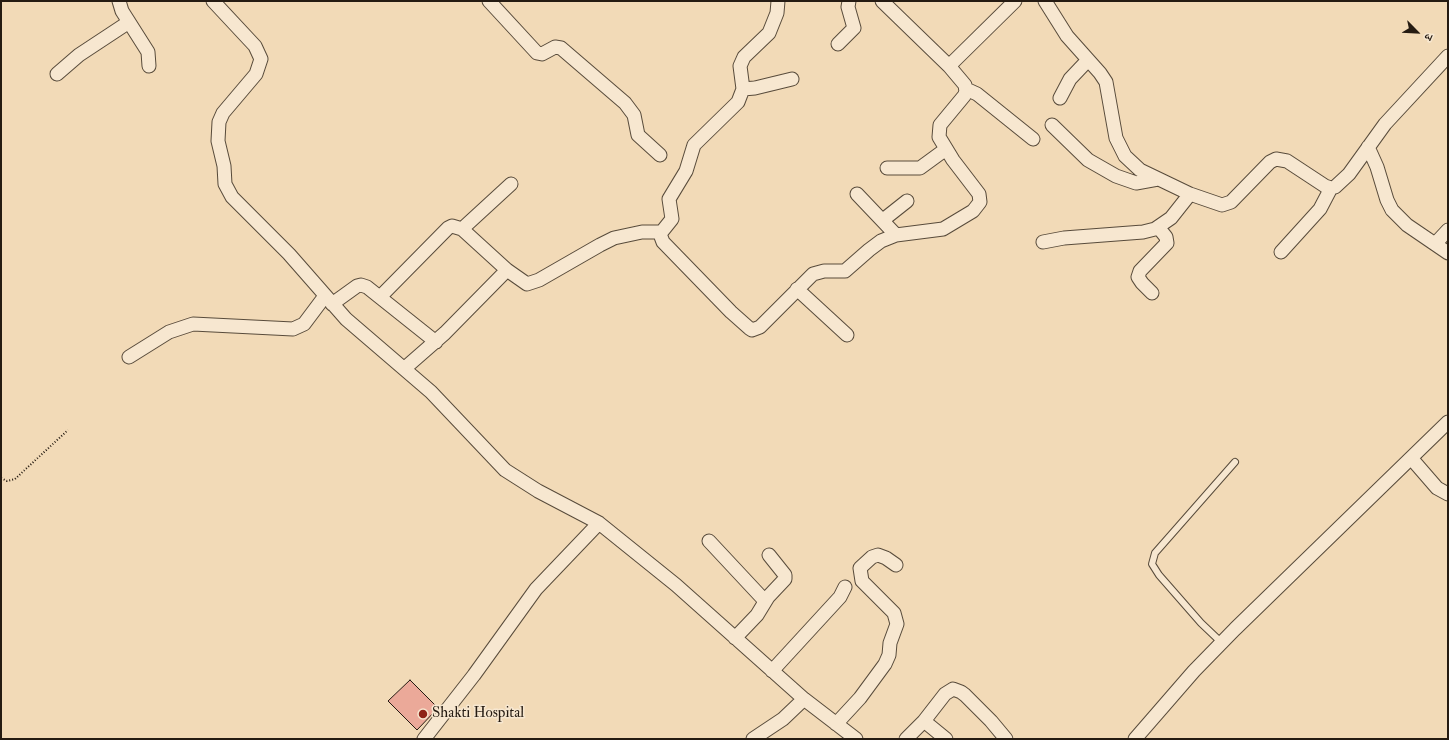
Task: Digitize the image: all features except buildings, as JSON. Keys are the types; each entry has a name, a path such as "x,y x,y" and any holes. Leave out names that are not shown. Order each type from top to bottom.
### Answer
{"street":[{"path":"118,1 122,11 148,52 149,66"},
{"path":"213,1 255,46 261,59 256,74 223,113 219,122 218,141 224,166 225,184 232,197 289,254 328,300 362,334 405,368 432,392 505,470 538,491 599,523 670,580 804,699 856,739"},
{"path":"489,1 537,53 542,54 555,47 561,48 625,103 634,115 636,130 640,139 660,155"},
{"path":"778,1 777,14 769,33 744,57 740,66 743,89 738,102 694,145 686,171 670,198 672,219 661,232 660,237 663,242 752,330 760,327 813,274 820,272 845,271 881,241 896,234 943,229 973,211 980,202 979,194 946,149 939,136 940,125 964,96 966,88"},
{"path":"838,44 854,28 848,7 849,1"},
{"path":"950,66 1015,1"},
{"path":"1045,1 1067,36 1100,73 1108,90 1116,138 1121,149 1133,165 1190,194 1215,203 1227,204 1270,162 1276,159 1288,161 1331,188"},
{"path":"884,2 950,66 961,79 966,88 977,94 1033,139"},
{"path":"56,74 79,55 129,22"},
{"path":"1281,252 1320,209 1331,188 1335,187 1349,174 1368,147 1402,105 1448,56"},
{"path":"1060,98 1070,78 1088,60"},
{"path":"743,89 755,88 792,79"},
{"path":"1052,125 1088,160 1116,176 1136,183 1158,179"},
{"path":"1368,147 1378,167 1387,200 1392,210 1408,225 1448,253"},
{"path":"887,168 920,168 946,149"},
{"path":"462,229 511,184"},
{"path":"857,194 896,234"},
{"path":"1043,242 1081,236 1143,232 1158,227 1171,218 1190,194"},
{"path":"883,220 907,201"},
{"path":"380,297 448,228 457,226 462,229 507,270 523,282 532,283 614,238 642,232 661,232"},
{"path":"1152,293 1138,277 1140,271 1167,243 1166,237 1158,227"},
{"path":"1435,244 1448,230"},
{"path":"405,368 436,342 507,270"},
{"path":"129,357 169,332 193,324 293,329 304,324 328,300 361,285 366,286 436,342"},
{"path":"797,289 847,335"},
{"path":"1135,739 1194,671 1448,422"},
{"path":"1411,458 1437,488 1448,494"},
{"path":"424,739 474,675 536,589 599,523"},
{"path":"709,541 765,601"},
{"path":"735,638 757,615 765,601 785,580 785,575 769,555"},
{"path":"836,724 860,698 885,664 897,624 894,613 862,581 860,568 872,557 878,556 886,558 896,565"},
{"path":"772,671 840,597 845,587"},
{"path":"906,739 924,721 945,694 953,689 966,696 991,721 1006,739"},
{"path":"753,739 783,719 804,699"},
{"path":"924,721 946,739"}],"lane":[{"path":"1222,643 1159,576 1152,564 1155,553 1235,462"}],"path":[{"path":"1,478 7,481 15,479 68,430"}],"place":[{"name":"Shakti Hospital","path":"423,714"}]}
